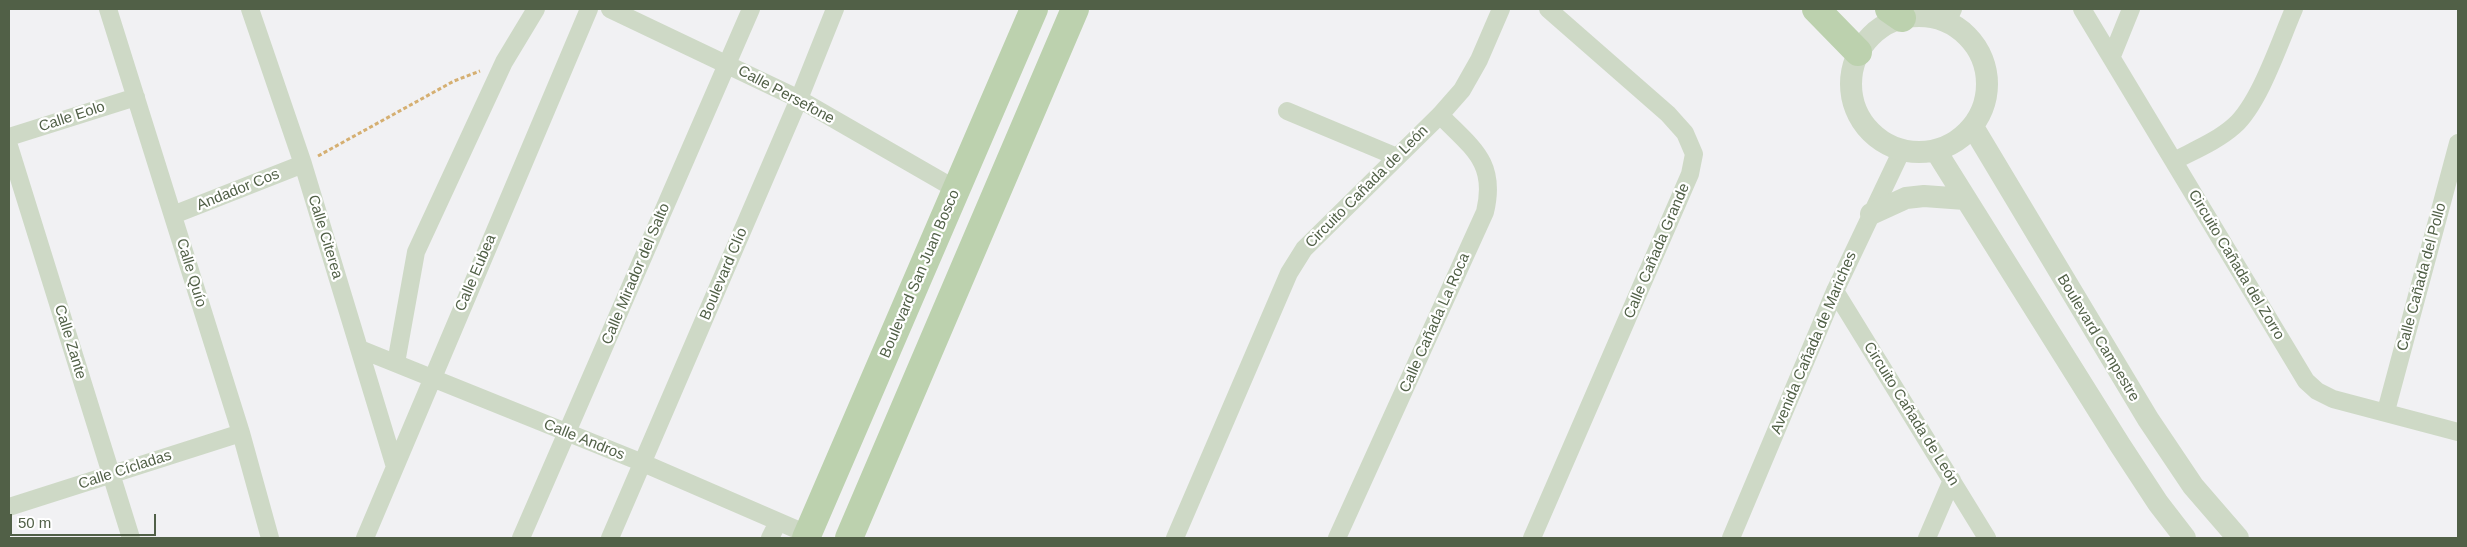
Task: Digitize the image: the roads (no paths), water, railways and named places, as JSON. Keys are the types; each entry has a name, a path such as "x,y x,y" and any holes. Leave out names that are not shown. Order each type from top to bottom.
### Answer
{"main road":[{"name":"Boulevard San Juan Bosco","path":"806,536 1034,9"},
{"path":"849,538 1075,9"},
{"path":"1816,9 1858,52"}],"street":[{"name":"Calle Quío","path":"108,9 241,433 270,538"},
{"name":"Calle Citerea","path":"250,9 302,164 395,467"},
{"path":"396,363 416,252 504,62 536,9"},
{"name":"Calle Eubea","path":"365,538 589,9"},
{"name":"Calle Persefone","path":"610,9 728,64 799,100 957,190"},
{"name":"Calle Mirador del Salto","path":"521,538 751,9"},
{"name":"Boulevard Clío","path":"610,538 799,100 835,9"},
{"name":"Circuito Cañada de León","path":"1175,538 1289,273 1304,249 1440,115 1462,90 1479,60 1500,9"},
{"name":"Calle Cañada Grande","path":"1532,538 1690,174 1694,154 1685,133 1668,114 1548,9"},
{"name":"Circuito Cañada del Zorro","path":"2082,9 2306,380 2317,391 2333,399 2458,432"},
{"path":"2112,56 2131,9"},
{"path":"2174,161 2214,141 2236,125 2254,101 2294,9"},
{"path":"1896,13 1932,17 1950,15 1981,56 1987,80 1984,105 1973,127 1958,140 1936,151 1902,150 1885,143 1869,130 1857,113 1851,93 1852,72 1858,52 1876,30 1896,13"},
{"name":"Calle Eolo","path":"9,137 136,97"},
{"path":"1287,110 1397,157"},
{"name":"Calle Cañada La Roca","path":"1337,538 1485,212 1490,192 1487,171 1475,150 1440,115"},
{"name":"Boulevard Campestre","path":"1973,127 2148,419 2193,486 2238,538"},
{"name":"Calle Cañada del Pollo","path":"2386,412 2458,143"},
{"name":"Calle Zante","path":"9,146 130,538"},
{"name":"Avenida Cañada de Mariches","path":"1731,538 1835,291 1902,150"},
{"path":"1936,151 2125,452 2158,503 2185,538"},
{"name":"Andador Cos","path":"173,215 302,164"},
{"path":"1871,214 1906,198 1924,196 1965,199"},
{"name":"Circuito Cañada de León","path":"1835,291 1987,538"},
{"name":"Calle Andros","path":"360,349 643,463 806,536"},
{"name":"Calle Cícladas","path":"9,507 241,433"},
{"path":"1927,538 1952,480"},
{"path":"770,538 778,522"}]}
